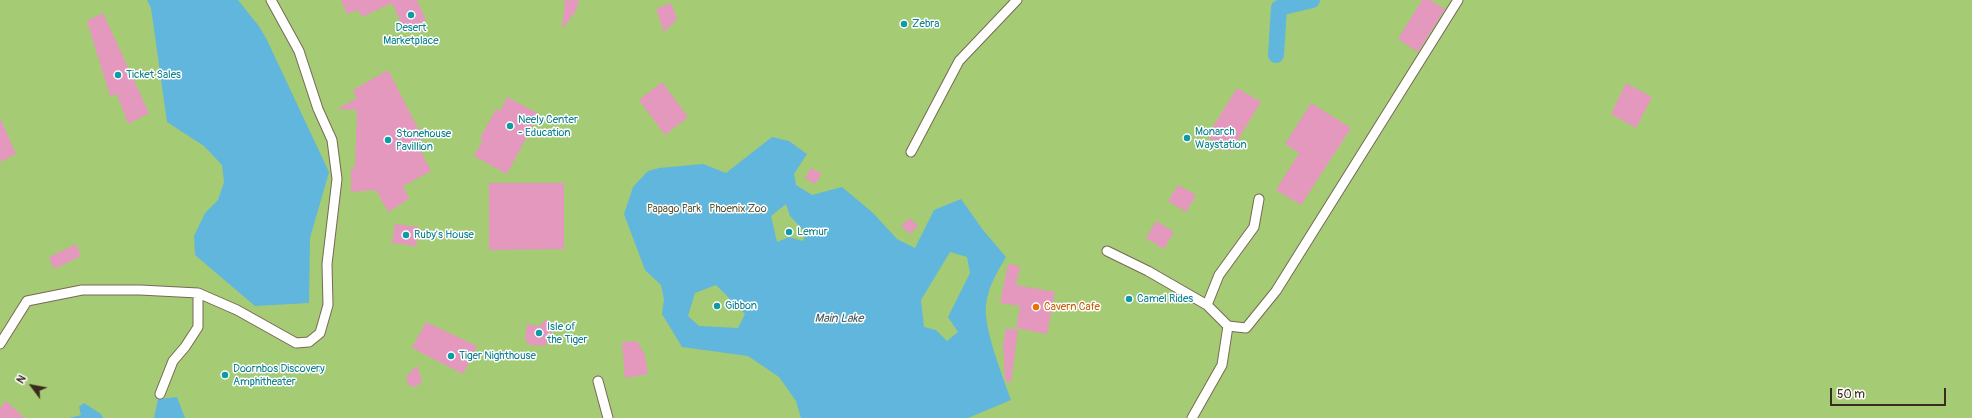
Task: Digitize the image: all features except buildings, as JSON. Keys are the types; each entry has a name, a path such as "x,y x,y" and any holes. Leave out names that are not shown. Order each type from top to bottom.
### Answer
{"lane":[{"path":"0,344 26,301 82,290 140,290 198,293 237,310 296,343 308,342 320,333 328,305 326,264 337,179 332,140 318,109 299,50 271,0"},
{"path":"911,152 959,61 1018,0"},
{"path":"1107,251 1148,271 1207,305 1228,326 1246,328 1276,291 1458,0"},
{"path":"1207,305 1219,275 1254,227 1259,199"},
{"path":"160,394 173,361 185,347 198,327 198,293"},
{"path":"1192,418 1222,365 1228,326"},
{"path":"598,381 608,418"}],"green space":[{"name":"Phoenix Zoo","path":"0,0 1972,0 1972,418 0,418"}],"water":[{"path":"147,0 238,0 258,25 266,38 329,172 310,238 309,303 255,306 195,255 194,236 205,213 218,200 224,182 222,165 204,146 167,122 151,8"},
{"name":"Main Lake","path":"772,137 789,141 807,154 794,174 796,185 812,195 842,187 873,213 897,239 915,248 934,210 961,199 983,230 1006,257 991,286 987,298 986,314 990,339 1011,400 968,418 801,418 796,401 779,377 748,356 682,347 662,314 664,299 661,285 645,270 624,214 633,187 648,171 659,168 703,164 726,173","holes":["786,204 790,216 806,233 803,241 789,237 777,242 771,216","950,252 967,257 970,273 948,317 958,332 947,341 936,330 924,327 921,300","716,285 745,314 738,328 699,326 688,316 695,293"]},
{"path":"177,397 185,418 154,418 158,399"},
{"path":"84,403 101,414 103,418 69,418 81,415 79,407"}],"waterway":[{"path":"1276,55 1279,8 1312,0"}],"place":[{"name":"Desert Marketplace","path":"411,15"},
{"name":"Zebra","path":"904,24"},
{"name":"Ticket Sales","path":"118,75"},
{"name":"Neely Center - Education","path":"510,126"},
{"name":"Monarch Waystation","path":"1187,138"},
{"name":"Stonehouse Pavillion","path":"388,140"},
{"name":"Lemur","path":"789,232"},
{"name":"Ruby's House","path":"406,235"},
{"name":"Camel Rides","path":"1129,299"},
{"name":"Gibbon","path":"717,306"},
{"name":"Cavern Cafe","path":"1036,307"},
{"name":"Isle of the Tiger","path":"539,333"},
{"name":"Tiger Nighthouse","path":"451,356"},
{"name":"Doornbos Discovery Amphitheater","path":"225,375"}],"park label":[{"name":"Papago Park","path":"674,209"}]}
